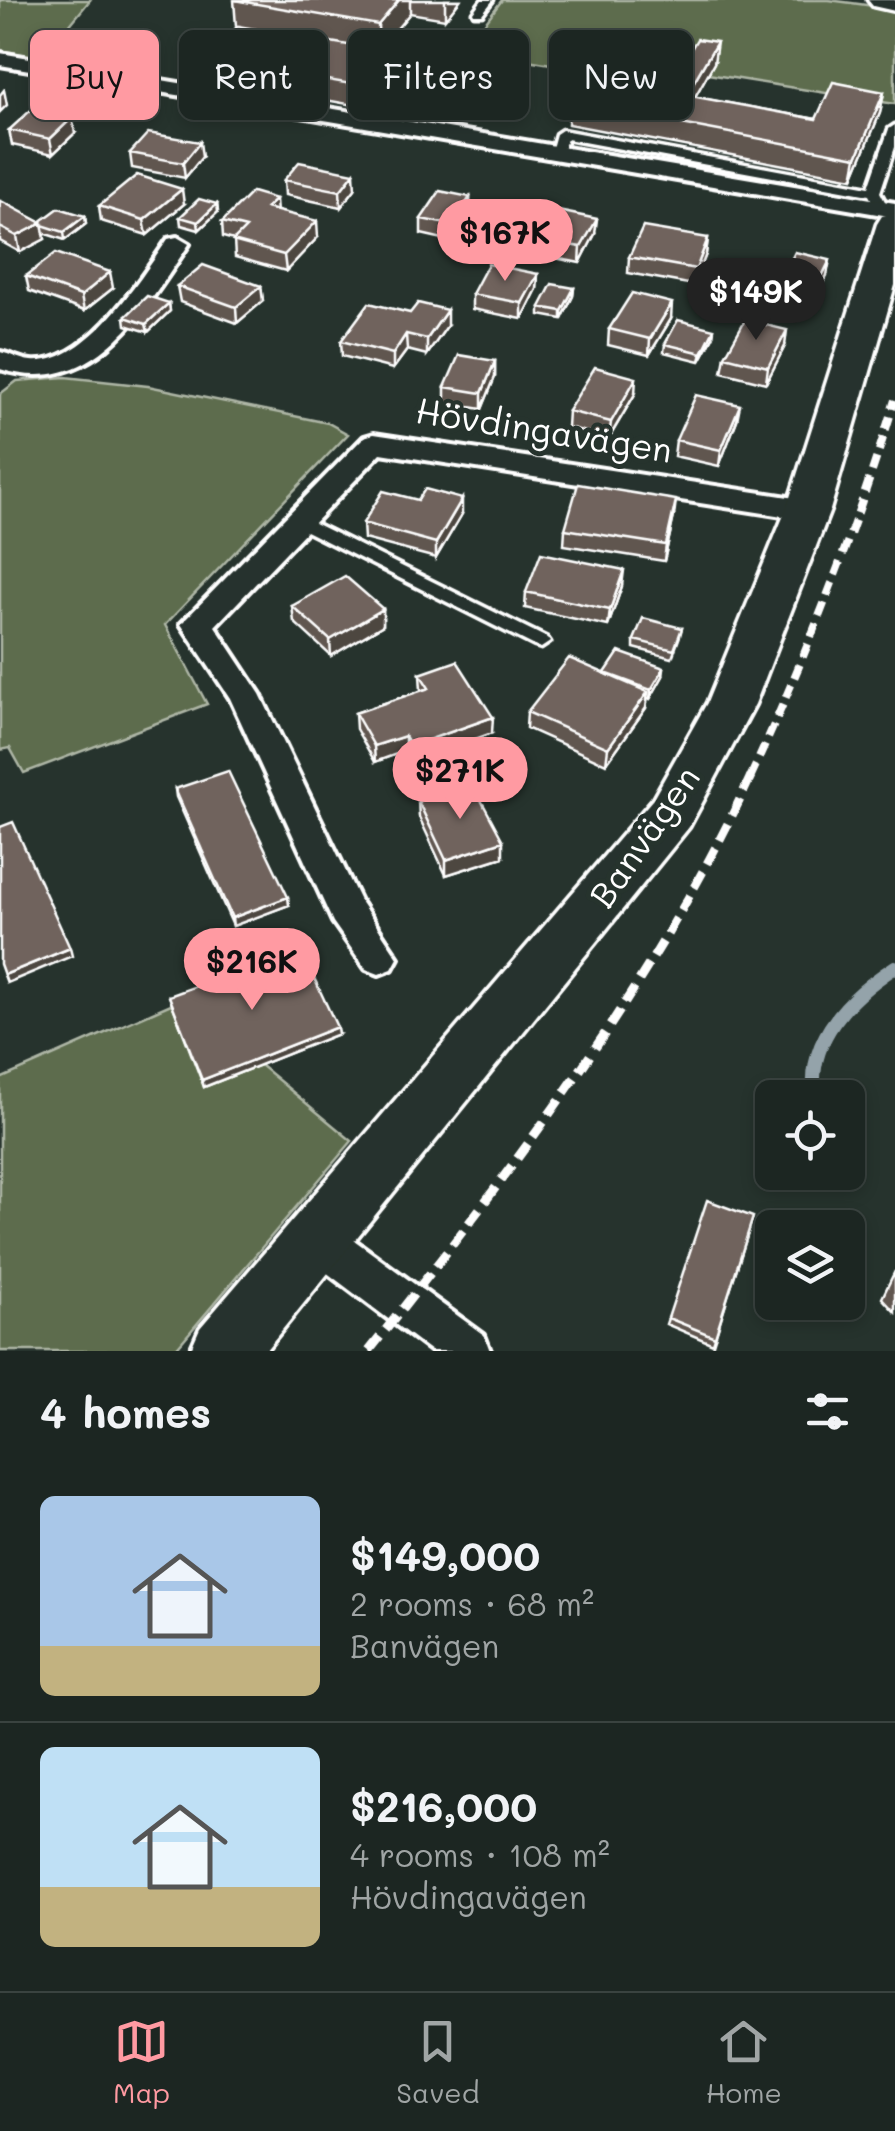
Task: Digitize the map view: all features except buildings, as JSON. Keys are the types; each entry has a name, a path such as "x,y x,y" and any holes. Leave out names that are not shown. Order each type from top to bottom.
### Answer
{"street":[{"path":"883,0 895,2"},
{"path":"0,59 887,209"},
{"name":"Banvägen","path":"223,1351 671,813 731,704 808,510 887,209"},
{"path":"0,360 32,371 62,365 94,348 177,244"},
{"name":"Hövdingavägen","path":"379,958 346,911 244,694 197,624 302,522 374,444 808,510"},
{"path":"316,1239 468,1351"}],"lane":[{"path":"478,12 488,0"},
{"path":"887,209 895,129"},
{"path":"302,522 542,642"}],"green space":[{"path":"0,0 90,0 66,30 30,30 30,56 0,50"},
{"path":"502,0 829,0 889,8 895,10 895,104 708,74 713,63 693,60 693,30 549,30 549,64 529,60 529,30 479,30"},
{"path":"65,377 148,386 328,423 348,434 165,625 207,704 24,773 10,748 0,750 0,394 17,381"},
{"path":"171,1004 260,1065 352,1141 174,1351 0,1351 0,1079"}],"waterway":[{"path":"814,1080 817,1057 834,1022 862,992 895,967"}],"railway":[{"path":"750,778 829,591 895,400"},
{"path":"369,1351 527,1146 625,1003 713,853 751,776"}]}
